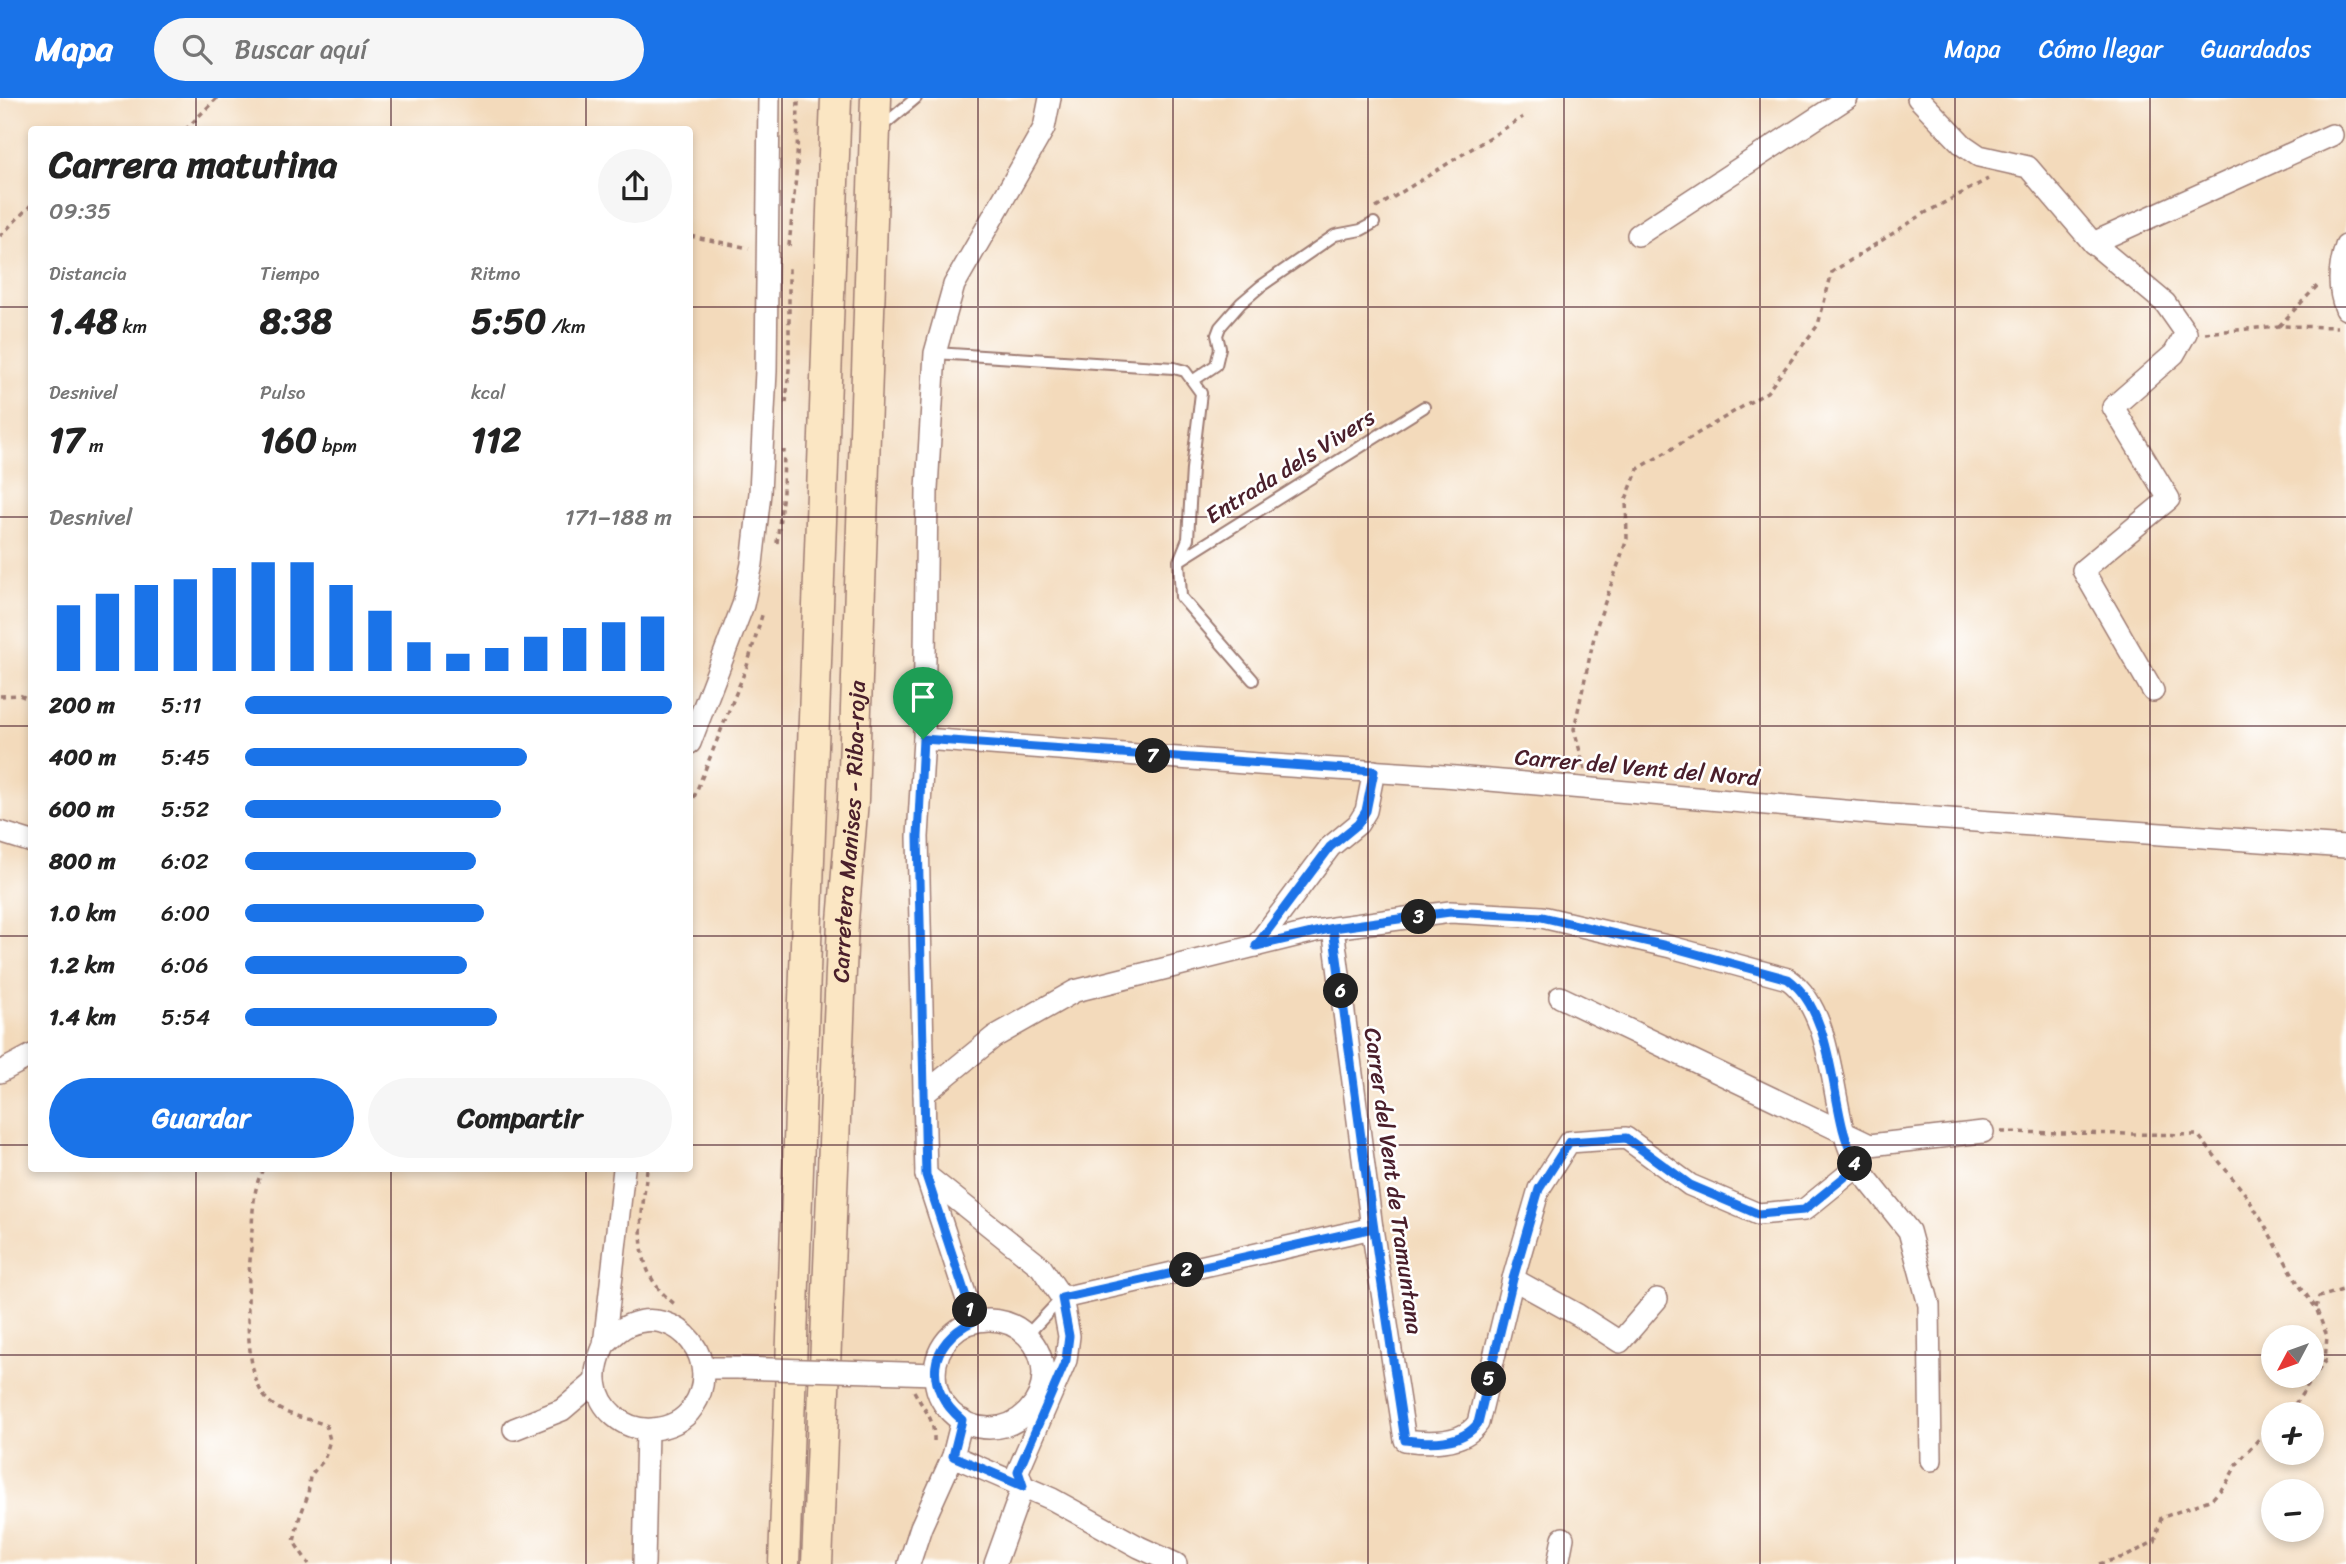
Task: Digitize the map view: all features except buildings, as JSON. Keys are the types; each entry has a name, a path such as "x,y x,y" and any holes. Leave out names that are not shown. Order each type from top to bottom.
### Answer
{"main road":[{"name":"Carretera Manises - Riba-roja","path":"784,1564 836,98"},
{"name":"Carretera Manises - Riba-roja","path":"817,1564 842,935 853,788 876,98"}],"street":[{"path":"693,735 743,605 752,564 760,492 766,383 769,98"},
{"path":"974,1321 926,1175 918,837 934,353 954,285 1044,128 1050,98"},
{"path":"1638,235 1847,98"},
{"path":"1918,98 1963,145 1979,156 2028,167 2093,243 2165,303 2186,333 2174,354 2113,407 2169,499 2083,570 2153,691"},
{"path":"2093,243 2332,135"},
{"path":"2343,254 2341,296 2346,309"},
{"name":"Carrer del Vent del Nord","path":"923,739 1374,771 1891,815 2346,847"},
{"path":"1256,946 1330,847 1358,824 1366,811 1374,771"},
{"path":"0,832 28,841"},
{"path":"924,1094 994,1037 1075,991 1333,928 1450,912 1542,917 1788,979 1801,988 1819,1020 1843,1132 1856,1165 1909,1231 1929,1305 1931,1460"},
{"name":"Carrer del Vent de Tramuntana","path":"1333,928 1373,1228 1405,1440 1426,1443 1458,1438 1474,1429 1478,1423 1513,1279"},
{"path":"1560,998 1870,1145 1983,1132"},
{"path":"0,1072 28,1057"},
{"path":"1657,1299 1620,1342 1513,1279 1539,1189 1569,1142 1626,1138 1690,1185 1758,1214 1804,1210 1856,1165"},
{"path":"604,1345 615,1333 630,1325 656,1321 678,1329 688,1336 695,1346 704,1368 704,1384 699,1399 690,1412 670,1425 648,1430 632,1427 618,1420 607,1409 600,1396 596,1381 597,1362 604,1345 624,1172"},
{"path":"926,1175 1041,1267 1062,1298 1069,1336 1066,1360 1018,1471 1023,1486 995,1564"},
{"path":"1062,1298 1373,1228"},
{"path":"989,1319 1005,1322 1027,1335 1038,1350 1043,1370 1041,1389 1032,1407 1018,1420 1000,1427 980,1427 962,1420 948,1408 938,1392 935,1374 937,1357 945,1341 958,1329 974,1321 989,1319"},
{"path":"704,1368 935,1374"},
{"path":"514,1429 562,1410 596,1381"},
{"path":"909,1564 943,1452 962,1420"},
{"path":"644,1564 648,1430"},
{"path":"943,1452 1052,1499 1139,1547 1176,1564"},
{"path":"1558,1564 1563,1538"}],"lane":[{"path":"875,132 916,98"},
{"path":"1194,380 1216,365 1220,348 1217,335 1220,327 1241,303 1335,234 1361,230 1374,223"},
{"path":"934,353 1174,368 1185,371 1194,380 1201,393 1192,469 1188,539 1179,561 1181,597 1252,680"},
{"name":"Entrada dels Vivers","path":"1179,561 1424,407"},
{"path":"1027,1335 1062,1298"}],"path":[{"path":"189,126 217,98"},
{"path":"1349,232 1371,211 1523,117"},
{"path":"1591,789 1574,729 1595,628 1627,539 1626,499 1638,469 1767,392 1818,325 1832,272 1925,213 1988,179 2001,160"},
{"path":"0,236 28,208"},
{"path":"693,237 767,250"},
{"path":"2279,326 2343,254"},
{"path":"2186,333 2216,333 2279,326 2346,327"},
{"path":"0,696 19,695 28,698"},
{"path":"1983,1132 2198,1135 2245,1195 2299,1285 2316,1308 2327,1336 2325,1362 2297,1402"},
{"path":"262,1172 253,1207 247,1282 248,1325 253,1361 264,1396 286,1413 326,1425 330,1440 324,1460 310,1476 308,1495 298,1522 295,1542 309,1564"},
{"path":"647,1172 640,1241 643,1259 658,1290 678,1306"},
{"path":"2316,1308 2319,1297 2346,1289"},
{"path":"914,1387 918,1399 926,1408 943,1452"},
{"path":"2099,1564 2127,1556 2155,1541 2161,1518 2212,1499 2226,1484 2237,1464 2261,1437"}],"route":[{"path":"923,739 918,837 926,1175 974,1321 958,1329 945,1341 937,1357 935,1374 938,1392 948,1408 962,1420 953,1456 1023,1486 1018,1471 1066,1360 1069,1336 1062,1298 1373,1228 1333,928 1450,912 1542,917 1671,947 1788,979 1801,988 1819,1020 1843,1132 1856,1165 1804,1210 1758,1214 1690,1185 1626,1138 1569,1142 1539,1189 1513,1279 1478,1423 1474,1429 1458,1438 1426,1443 1405,1440 1373,1228 1359,1128 1333,928 1256,946 1330,847 1358,824 1366,811 1374,771 923,739"}]}
